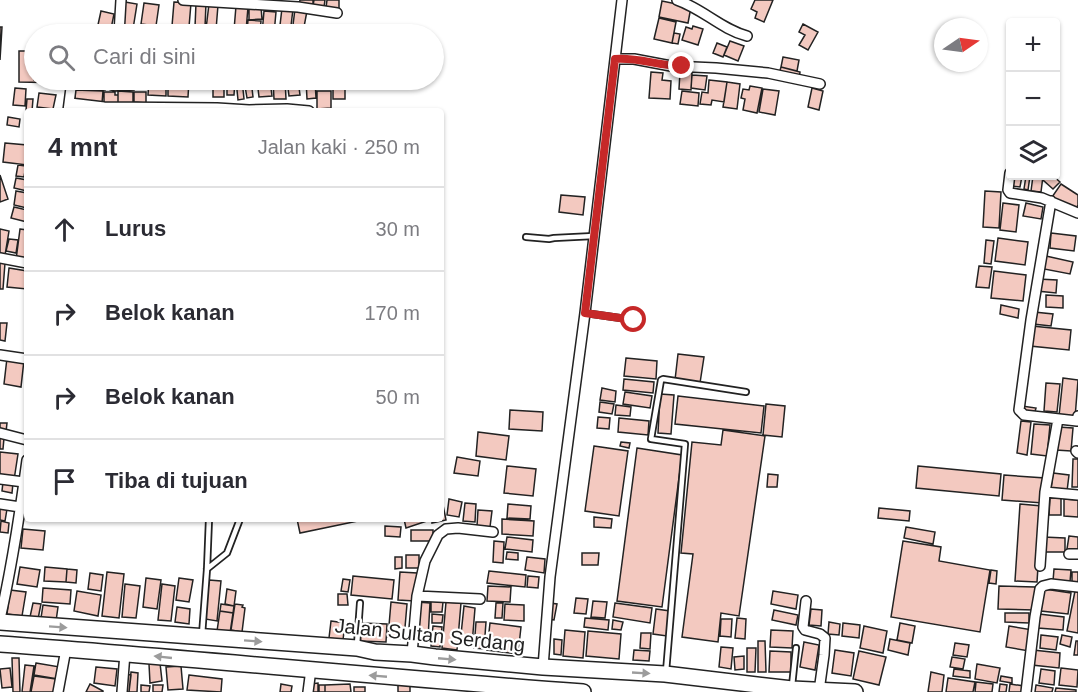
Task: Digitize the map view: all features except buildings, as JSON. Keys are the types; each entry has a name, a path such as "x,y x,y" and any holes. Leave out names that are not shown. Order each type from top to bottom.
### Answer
{"highway":[{"name":"Jalan Sultan Serdang","path":"0,620 202,638 357,648 375,652 543,668 665,674 819,691 855,692"},
{"path":"200,660 202,638"},
{"path":"0,644 583,692"}],"street":[{"path":"120,24 121,0"},
{"path":"183,0 337,13"},
{"path":"543,668 550,577 585,313 622,0"},
{"path":"677,0 694,7 731,30 747,36"},
{"path":"615,59 634,58 670,66 768,73 820,84"},
{"path":"71,90 69,107 217,108"},
{"path":"1010,180 1008,190 1010,193 1035,196 1078,213"},
{"path":"1051,201 1030,320 1019,410 1024,415 1077,421 1078,416"},
{"path":"0,258 24,262"},
{"path":"0,355 24,359"},
{"path":"1040,566 1045,492 1058,419"},
{"path":"0,433 24,439"},
{"path":"0,479 24,482 17,537 0,620"},
{"path":"1045,492 1078,495"},
{"path":"0,504 20,507"},
{"path":"412,654 417,596 425,561 438,535 444,530 458,528 493,532"},
{"path":"1026,692 1040,589 1043,585 1051,584 1078,588"},
{"path":"417,596 480,599"},
{"path":"806,601 803,627 825,638 819,691"},
{"path":"58,692 66,649"},
{"path":"122,692 125,653"},
{"path":"308,692 310,669"}],"lane":[{"path":"526,237 549,239 594,236"},
{"path":"585,313 634,320"},
{"path":"665,674 685,444 651,439 661,380 746,392"},
{"path":"202,638 209,522"},
{"path":"207,569 227,553 239,522"},
{"path":"357,648 360,603"},
{"path":"792,688 796,648"}],"route":[{"path":"634,320 585,313 615,59 634,58 650,63 682,66"}]}
